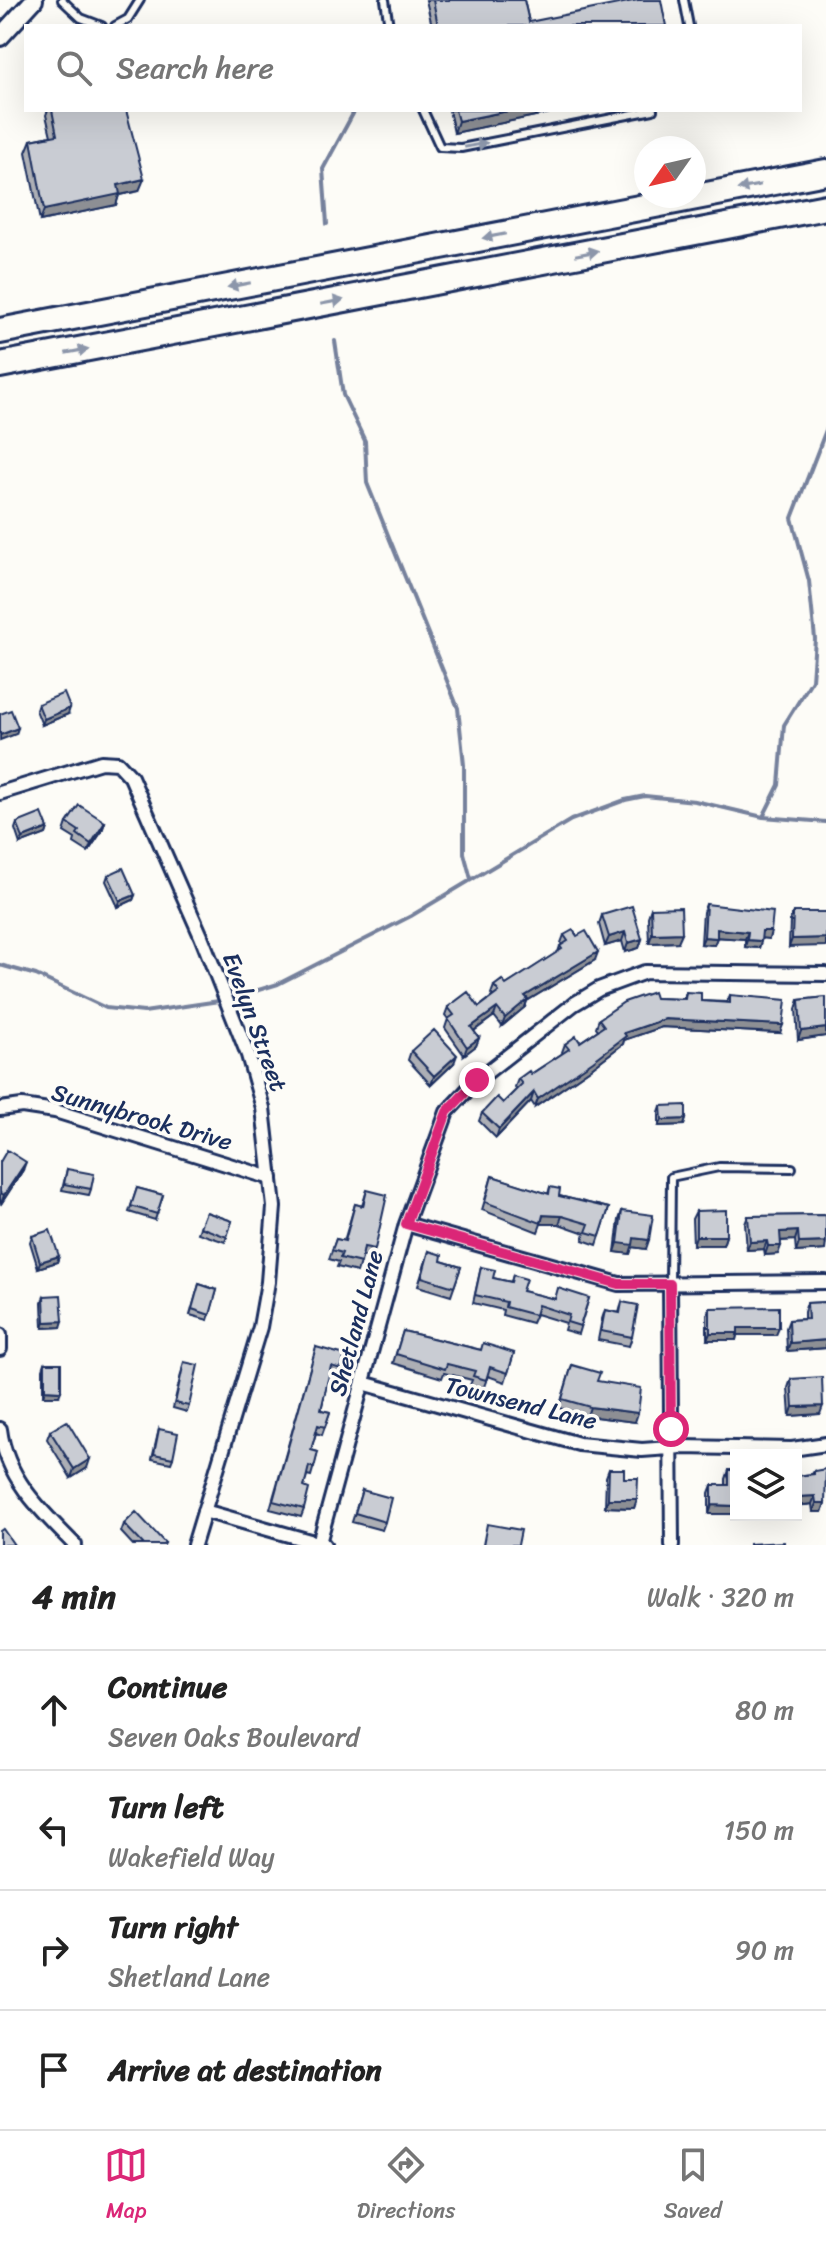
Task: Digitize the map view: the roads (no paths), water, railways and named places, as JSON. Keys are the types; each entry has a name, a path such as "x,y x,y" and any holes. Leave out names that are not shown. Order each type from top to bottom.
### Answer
{"highway":[{"path":"0,331 826,172"},
{"path":"0,365 826,207"}],"street":[{"path":"0,37 34,0"},
{"name":"Evelyn Street","path":"0,793 78,767 101,762 118,763 136,788 248,1055 263,1108 274,1207 268,1282 260,1327 194,1545"},
{"name":"Shetland Lane","path":"322,1544 406,1224 447,1112 477,1080 574,1004 599,989 645,972 826,974"},
{"name":"Sunnybrook Drive","path":"0,1109 22,1106 55,1111 271,1178"},
{"path":"406,1224 619,1284 826,1282"},
{"path":"670,1284 672,1545"},
{"path":"0,1335 0,1349"},
{"name":"Townsend Lane","path":"363,1383 579,1444 671,1450 683,1447 792,1449 826,1444"},
{"path":"0,1429 11,1470 25,1492 75,1545"},
{"path":"204,1511 322,1544"}],"lane":[{"path":"62,0 81,18 97,24"},
{"path":"119,24 128,19 140,0"},
{"path":"385,0 389,24"},
{"path":"684,0 689,24"},
{"path":"424,112 440,147 461,148 643,112"},
{"path":"670,1284 671,1177 719,1167 792,1168"}],"waterway":[{"path":"327,224 323,169 354,112"},
{"path":"335,341 343,395 365,441 367,483 458,708 464,765 464,853 471,879"},
{"path":"763,817 779,785 784,725 812,680 815,639 809,581 792,518 826,430"},
{"path":"236,997 278,984 411,916 571,820 625,800 645,796 695,801 763,817 826,822"},
{"path":"0,965 36,975 106,1008 144,1012 219,1001"}]}
